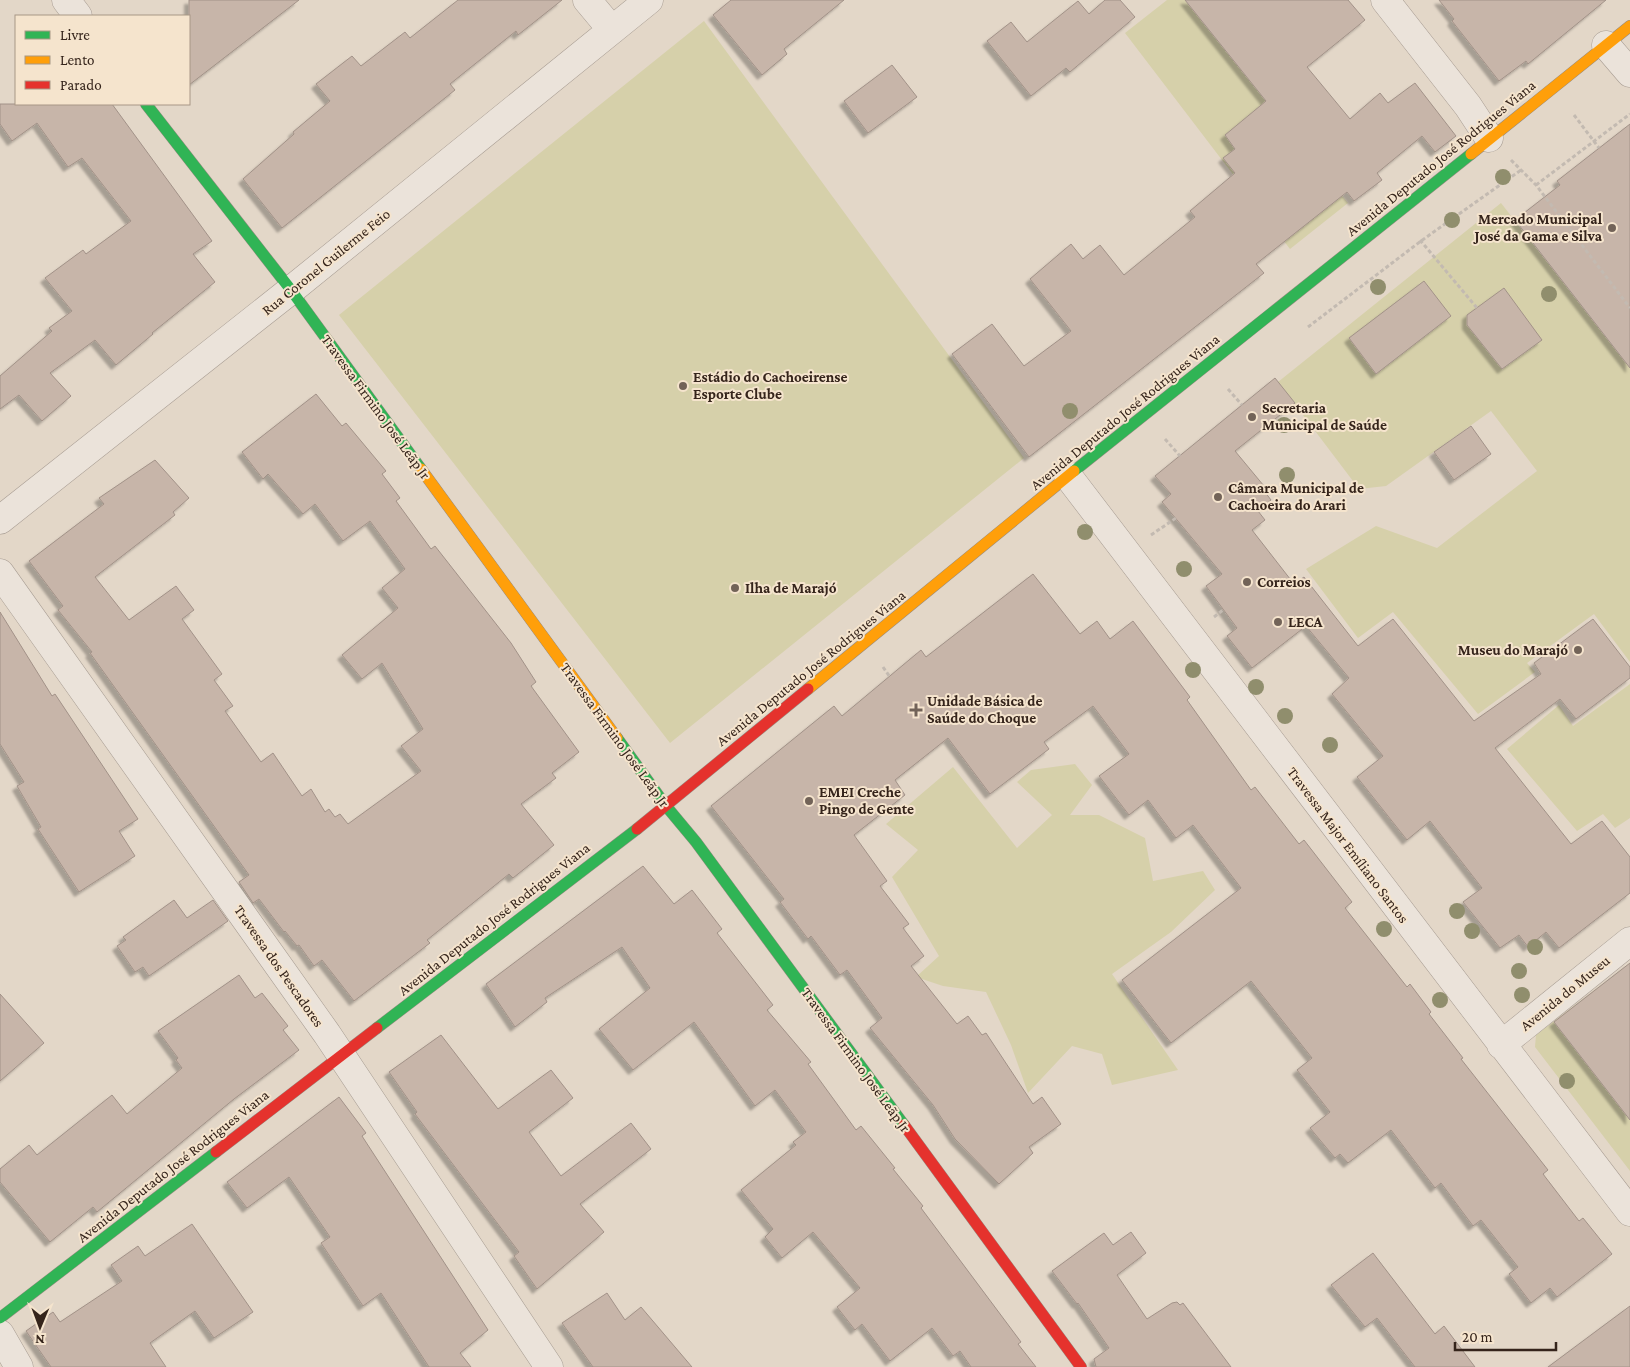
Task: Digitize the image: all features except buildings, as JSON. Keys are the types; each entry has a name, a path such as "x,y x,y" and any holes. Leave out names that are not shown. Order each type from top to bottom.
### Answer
{"street":[{"path":"66,0 77,15"},
{"path":"587,0 612,30"},
{"name":"Rua Coronel Guilerme Feio","path":"0,520 292,290 649,0"},
{"path":"1385,0 1468,106 1489,138"},
{"name":"Avenida Deputado José Rodrigues Viana","path":"0,1318 666,806 1068,476 1630,26"},
{"path":"1606,45 1630,73"},
{"name":"Travessa Firmino José Leãp Jr","path":"147,105 292,290 666,806 696,842 1081,1367"},
{"name":"Travessa Major Emíliano Santos","path":"1068,476 1630,1212"},
{"name":"Travessa dos Pescadores","path":"0,573 327,1034 549,1367"},
{"name":"Avenida do Museu","path":"1501,1045 1630,941"},
{"path":"0,1334 19,1367"}],"path":[{"path":"1536,185 1630,114"},
{"path":"1574,115 1599,148"},
{"path":"1489,138 1536,185 1630,308"},
{"path":"1305,330 1421,241 1521,170"},
{"path":"1415,234 1477,308"},
{"path":"1221,394 1236,383"},
{"path":"1228,389 1242,405"},
{"path":"1164,438 1180,456"},
{"path":"1146,538 1176,518"},
{"path":"882,666 890,677"}],"shaded area":[{"path":"1167,0 1185,0 1348,203 1290,249 1125,33"},
{"name":"Estádio do Cachoeirense Esporte Clube","path":"704,21 1024,458 670,743 339,315"},
{"path":"1501,203 1630,368 1630,662 1594,614 1527,663 1535,672 1478,714 1393,612 1358,638 1306,569 1376,526 1437,548 1537,471 1491,411 1386,486 1359,489 1278,382"},
{"path":"1630,684 1630,818 1615,828 1603,814 1577,831 1507,749 1559,705 1573,726"},
{"path":"1075,764 1092,785 1070,815 1099,815 1145,838 1153,881 1203,871 1215,890 1171,932 1112,974 1178,1070 1112,1085 1102,1054 1072,1046 1028,1093 1011,1045 986,992 943,986 916,977 939,956 892,877 918,850 886,824 953,767 1017,848 1052,815 1017,782 1031,770"},
{"path":"1630,963 1630,1171 1535,1047 1536,1035"}],"traffic: fast":[{"path":"147,105 291,290 421,469"},
{"path":"1074,471 1471,154"},
{"path":"617,738 666,806 696,842 904,1125"},
{"path":"377,1028 637,829"},
{"path":"0,1318 216,1152"}],"traffic: slow":[{"path":"1471,154 1630,26"},
{"path":"421,469 617,738"},
{"path":"808,689 1074,471"}],"traffic: jam":[{"path":"637,829 808,689"},
{"path":"216,1152 377,1028"},
{"path":"904,1125 1081,1367"}],"place":[{"name":"Mercado Municipal José da Gama e Silva","path":"1612,228"},
{"name":"Estádio do Cachoeirense Esporte Clube","path":"683,386"},
{"name":"Secretaria Municipal de Saúde","path":"1252,417"},
{"name":"Câmara Municipal de Cachoeira do Arari","path":"1218,497"},
{"name":"Correios","path":"1247,582"},
{"name":"Ilha de Marajó","path":"735,588"},
{"name":"LECA","path":"1278,622"},
{"name":"Museu do Marajó","path":"1578,650"},
{"name":"Unidade Básica de Saúde do Choque","path":"916,710"},
{"name":"EMEI Creche Pingo de Gente","path":"809,801"}]}
